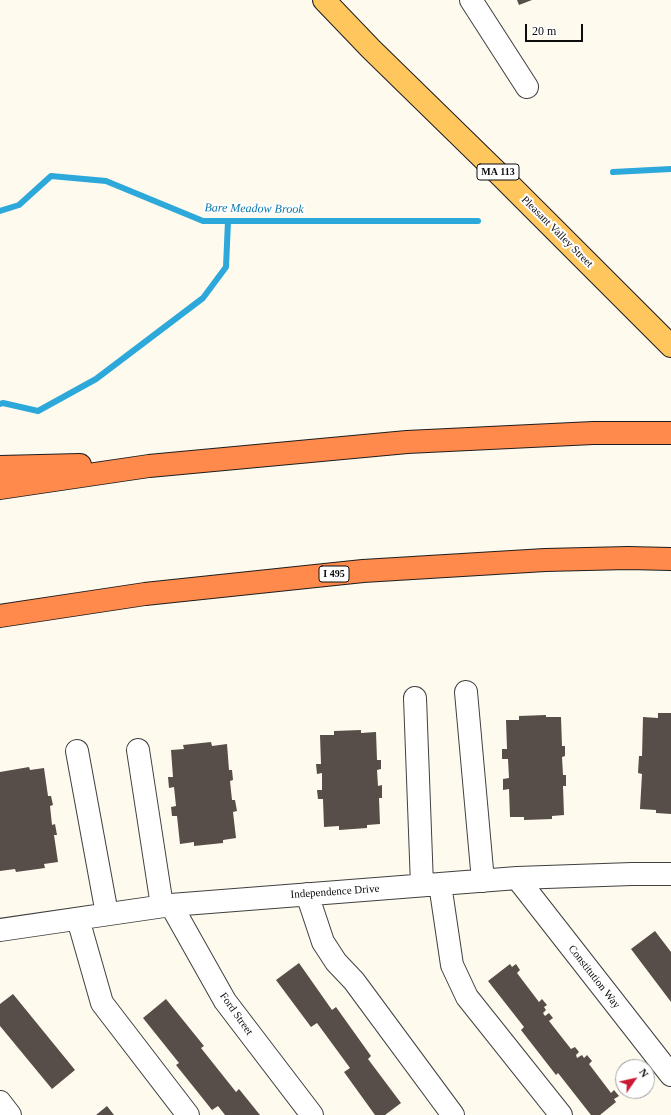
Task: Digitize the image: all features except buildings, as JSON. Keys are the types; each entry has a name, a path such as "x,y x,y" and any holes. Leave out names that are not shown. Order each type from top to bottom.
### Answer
{"highway":[{"path":"0,488 149,466 407,442 593,433 671,433"},
{"path":"0,467 49,465 149,466"},
{"name":"I 495","path":"0,616 145,594 363,571 545,560 628,558 671,559"}],"main road":[{"name":"Pleasant Valley Street","path":"324,0 371,49 501,176 671,346"}],"street":[{"path":"471,0 527,87"},
{"path":"466,692 483,880"},
{"path":"415,698 431,884 452,965 467,997 561,1115"},
{"path":"138,750 166,905"},
{"path":"77,751 108,914"},
{"name":"Independence Drive","path":"0,930 166,905 483,880 632,874 671,874"},
{"name":"Constitution Way","path":"517,878 671,1075"},
{"path":"307,894 323,942 336,962 354,981 453,1115"},
{"name":"Ford Street","path":"166,905 225,1001 312,1115"},
{"path":"78,919 102,1003 188,1115"},
{"path":"0,1102 10,1115"}],"waterway":[{"name":"Bare Meadow Brook","path":"613,172 671,169"},
{"name":"Bare Meadow Brook","path":"0,211 19,205 51,176 106,181 203,221 478,221"},
{"path":"0,404 3,403 38,411 96,379 203,298 226,267 228,221"}]}
